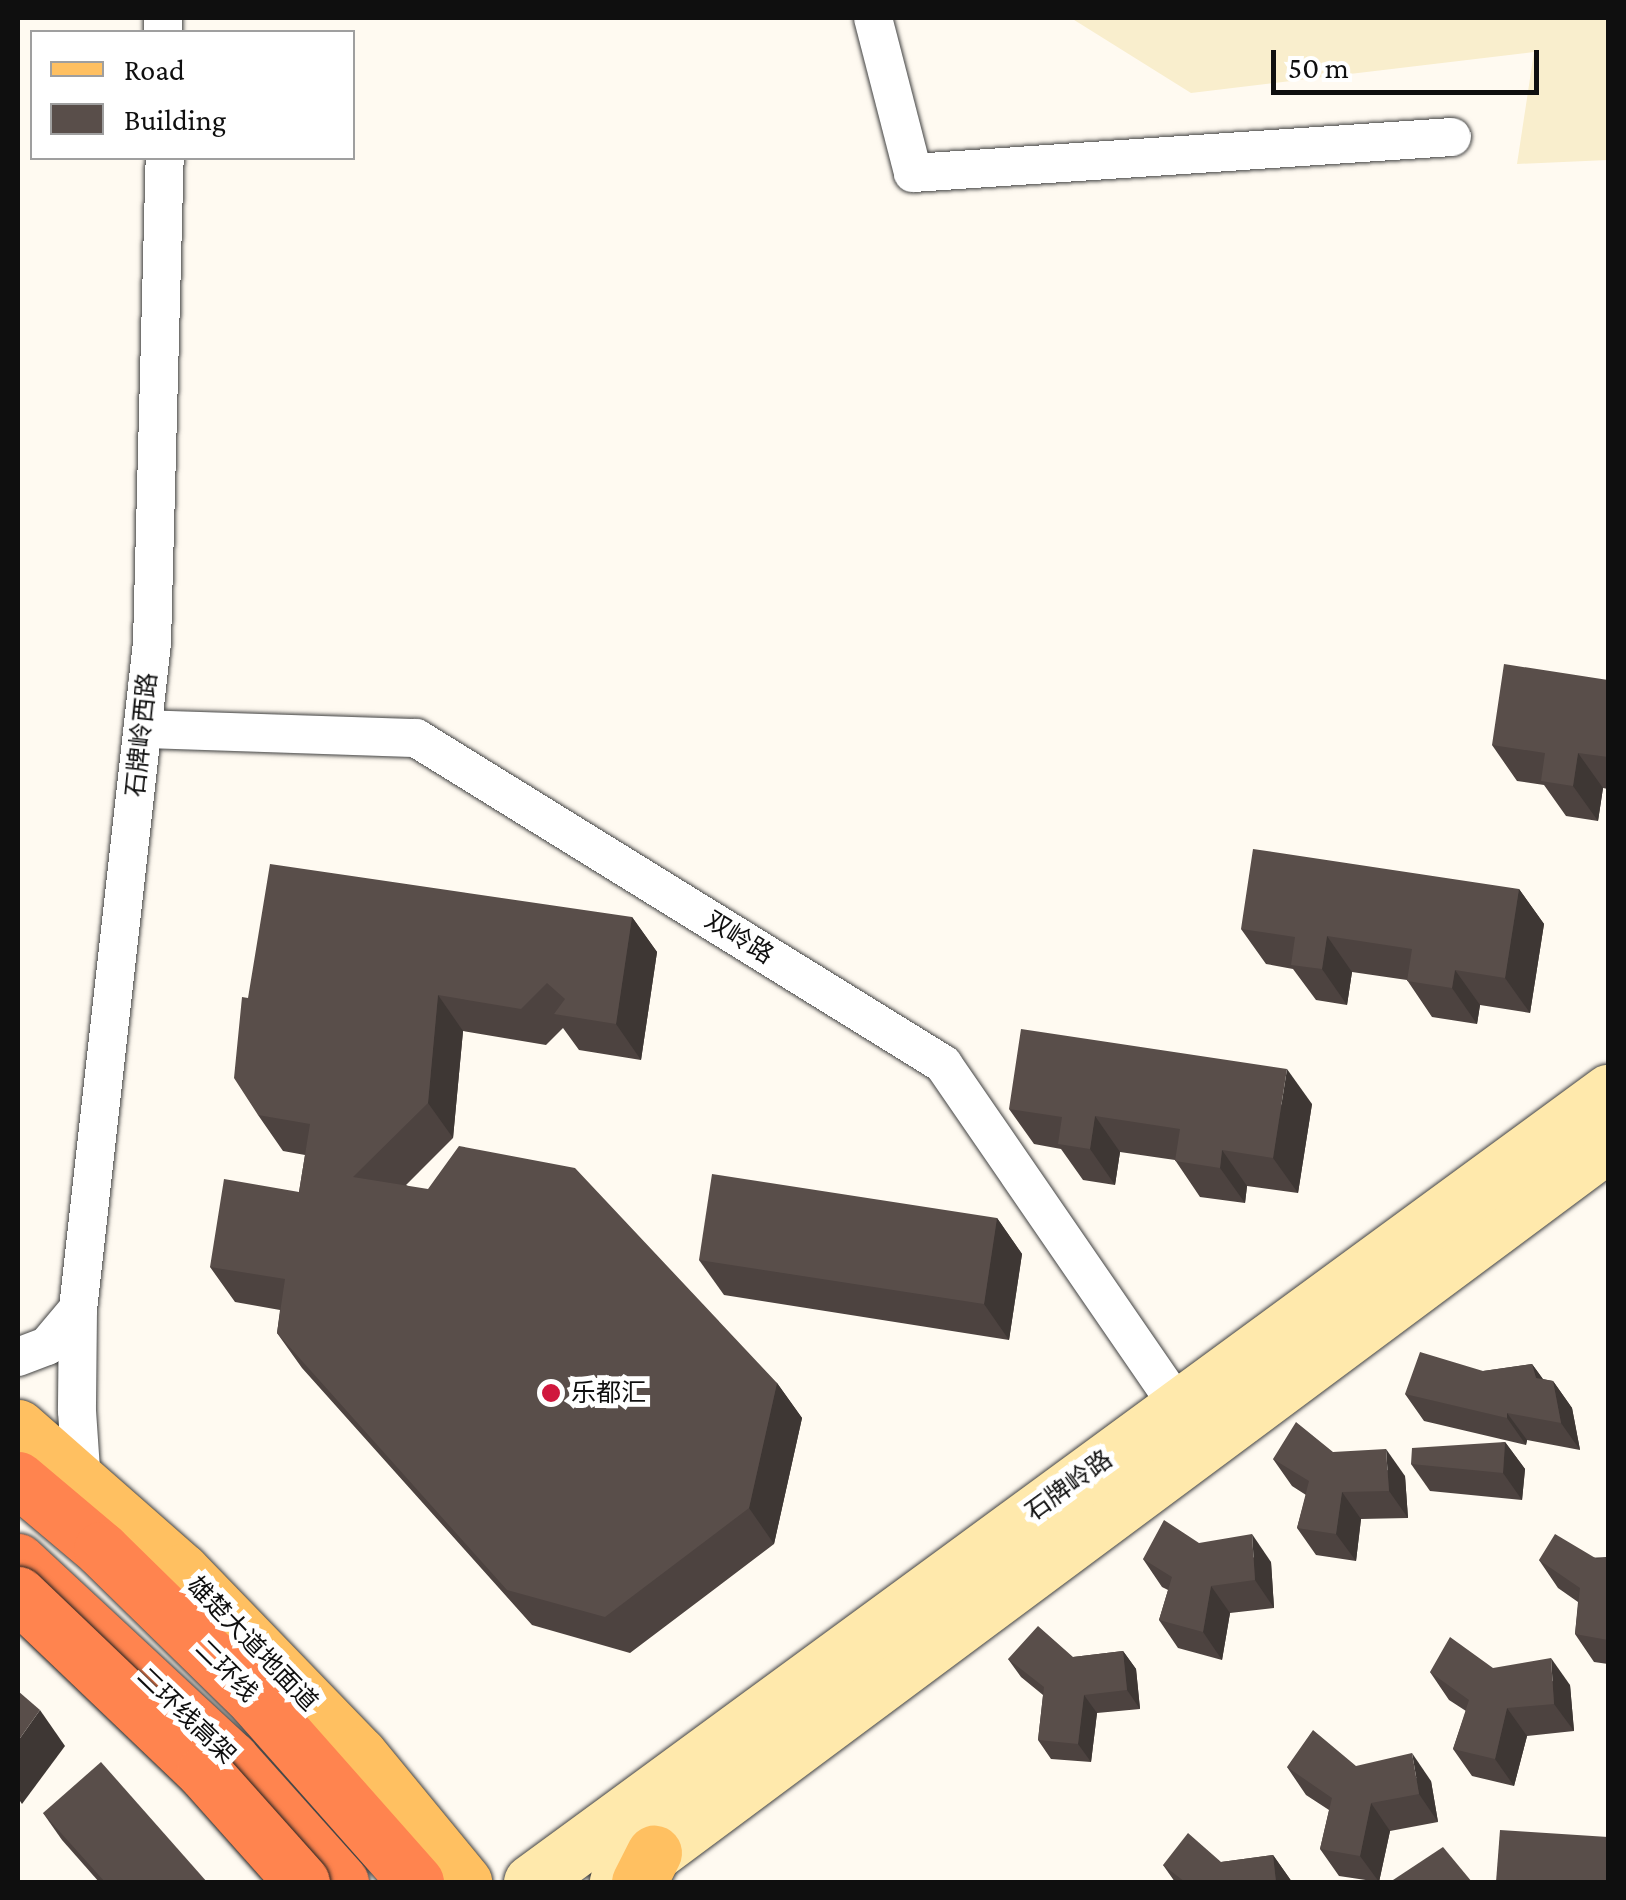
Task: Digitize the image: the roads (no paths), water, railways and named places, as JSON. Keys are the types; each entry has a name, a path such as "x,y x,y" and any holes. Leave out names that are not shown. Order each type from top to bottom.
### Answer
{"highway":[{"name":"二环线","path":"18,1479 102,1550 255,1700 416,1882"},
{"name":"二环线高架","path":"18,1561 231,1759 342,1882"},
{"path":"18,1594 204,1772 306,1882"}],"main road":[{"name":"石牌岭路","path":"531,1882 1608,1092"},
{"name":"石牌岭路","path":"636,1873 1608,1144"},
{"name":"雄楚大道地面道","path":"18,1427 182,1572 359,1754 464,1882"},
{"path":"18,1602 75,1648 160,1730 306,1882"}],"street":[{"path":"873,18 913,173 1452,136"},
{"name":"石牌岭西路","path":"82,1484 77,1411 78,1310 152,644 166,160"},
{"name":"双岭路","path":"143,729 416,738 942,1064 1178,1406"},
{"path":"18,1358 47,1346 78,1310"}],"place":[{"name":"乐都汇","path":"551,1393"}]}
